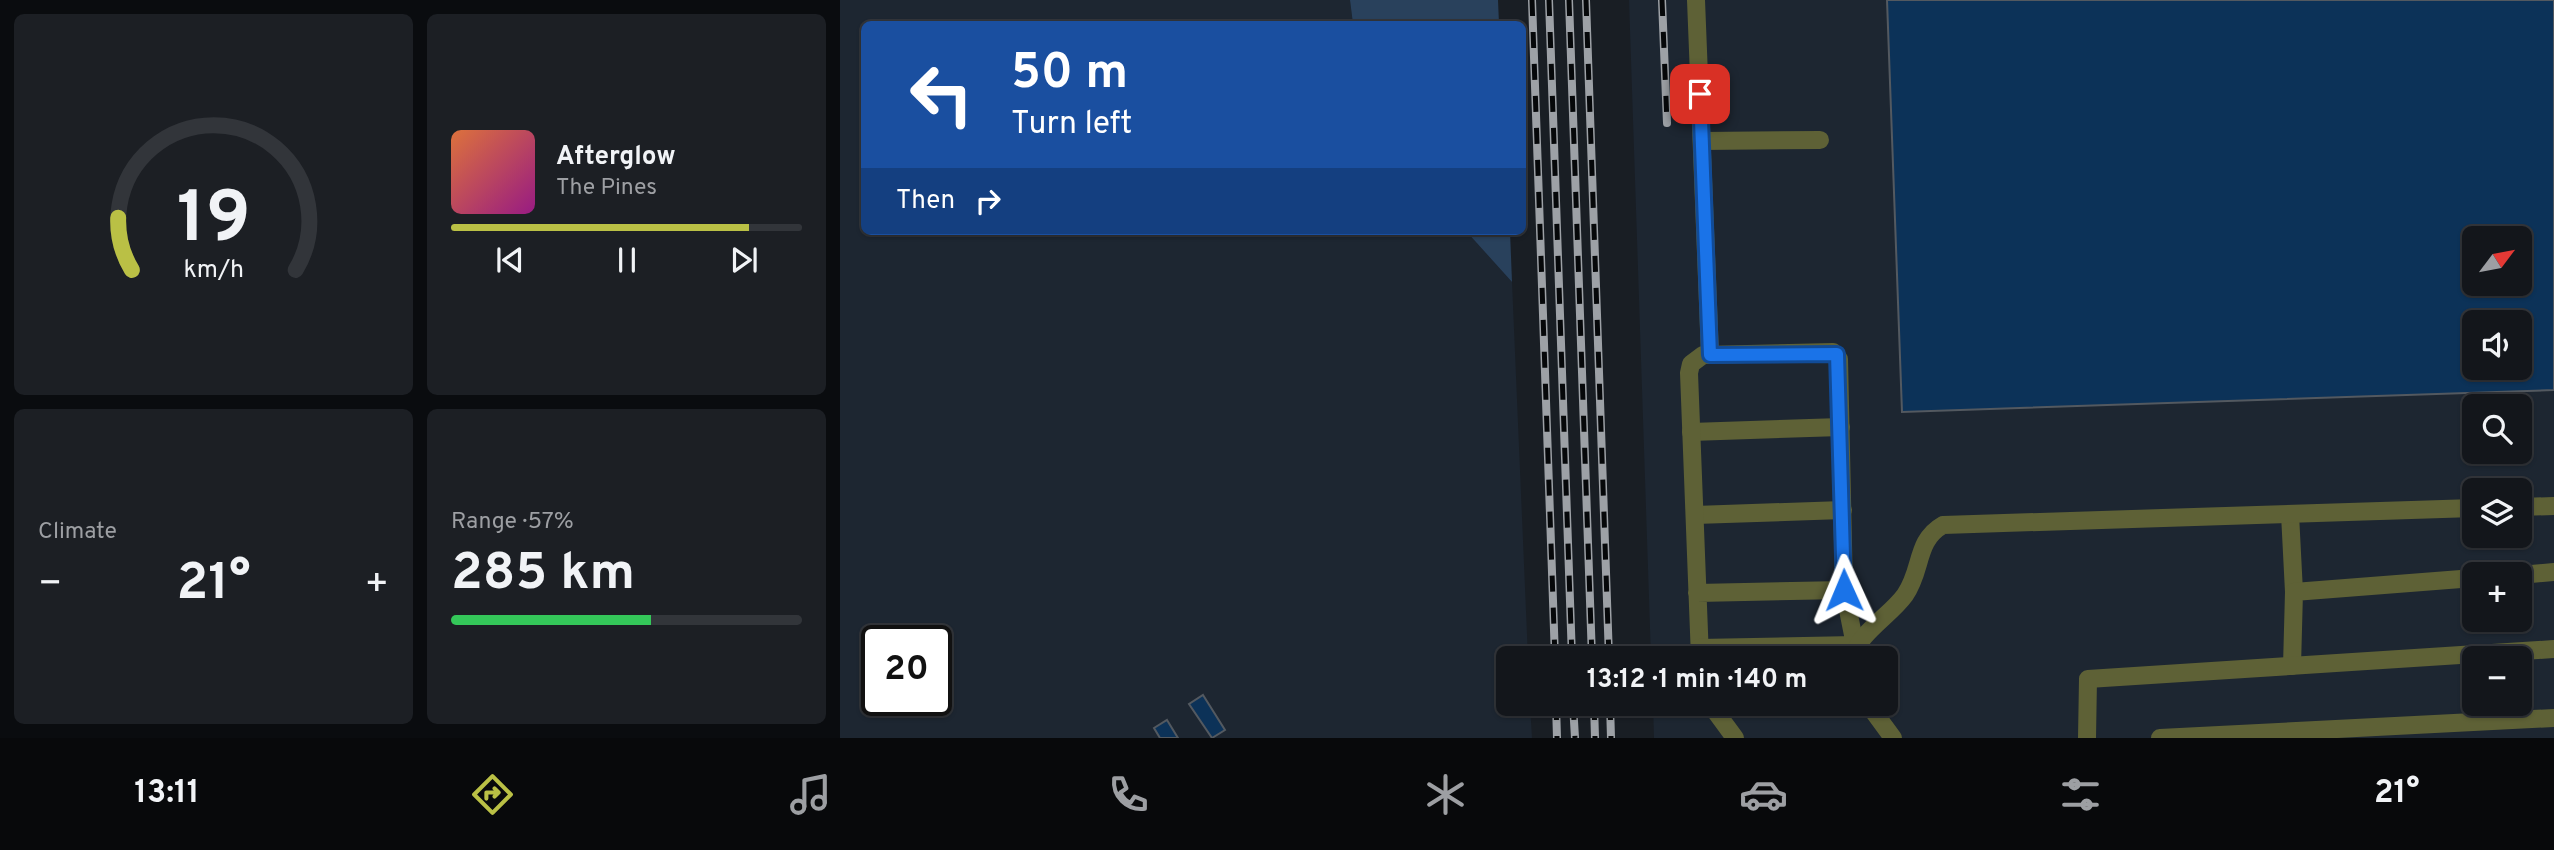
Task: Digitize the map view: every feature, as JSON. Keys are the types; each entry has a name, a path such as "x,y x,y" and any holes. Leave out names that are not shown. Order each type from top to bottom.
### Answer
{"lane":[{"path":"1696,0 1710,355"},
{"path":"1702,141 1820,140"},
{"path":"1700,646 1690,368 1698,357 1710,355 1833,352 1839,359 1844,590 1853,646"},
{"path":"1691,432 1840,427"},
{"path":"2532,507 2554,506"},
{"path":"1860,646 1905,595 1916,577 1924,541 1930,533 1943,525 2462,508"},
{"path":"1695,515 1843,510"},
{"path":"2290,514 2294,592 2292,666"},
{"path":"2532,574 2554,572"},
{"path":"2294,592 2462,579"},
{"path":"1697,593 1844,590"},
{"path":"2087,738 2088,679 2554,649"},
{"path":"1719,716 1735,738"},
{"path":"1877,716 1893,738"},
{"path":"2160,738 2554,718"}],"shaded area":[{"path":"840,0 1350,0 1353,21 861,21 861,235 1470,235 1512,282 1527,646 1496,646 1496,716 1531,716 1532,738 840,738"},
{"path":"1350,0 1498,0 1499,21 1353,21"},
{"path":"1629,0 2554,0 2554,738 1654,738 1653,716 1898,716 1898,646 1651,646"},
{"path":"1470,235 1510,235 1512,282"}],"building":[{"path":"1887,0 2554,0 2554,390 1902,412"},
{"path":"1203,695 1225,730 1212,738 1189,704"},
{"path":"1167,720 1178,738 1160,738 1154,728"}],"railway":[{"path":"1532,0 1555,646"},
{"path":"1549,0 1572,646"},
{"path":"1569,0 1592,646"},
{"path":"1586,0 1609,646"},
{"path":"1662,0 1667,123"},
{"path":"1556,716 1557,738"},
{"path":"1574,716 1575,738"},
{"path":"1594,716 1595,738"},
{"path":"1610,716 1611,738"}],"route":[{"path":"1700,94 1710,355 1837,354 1844,590"}]}
